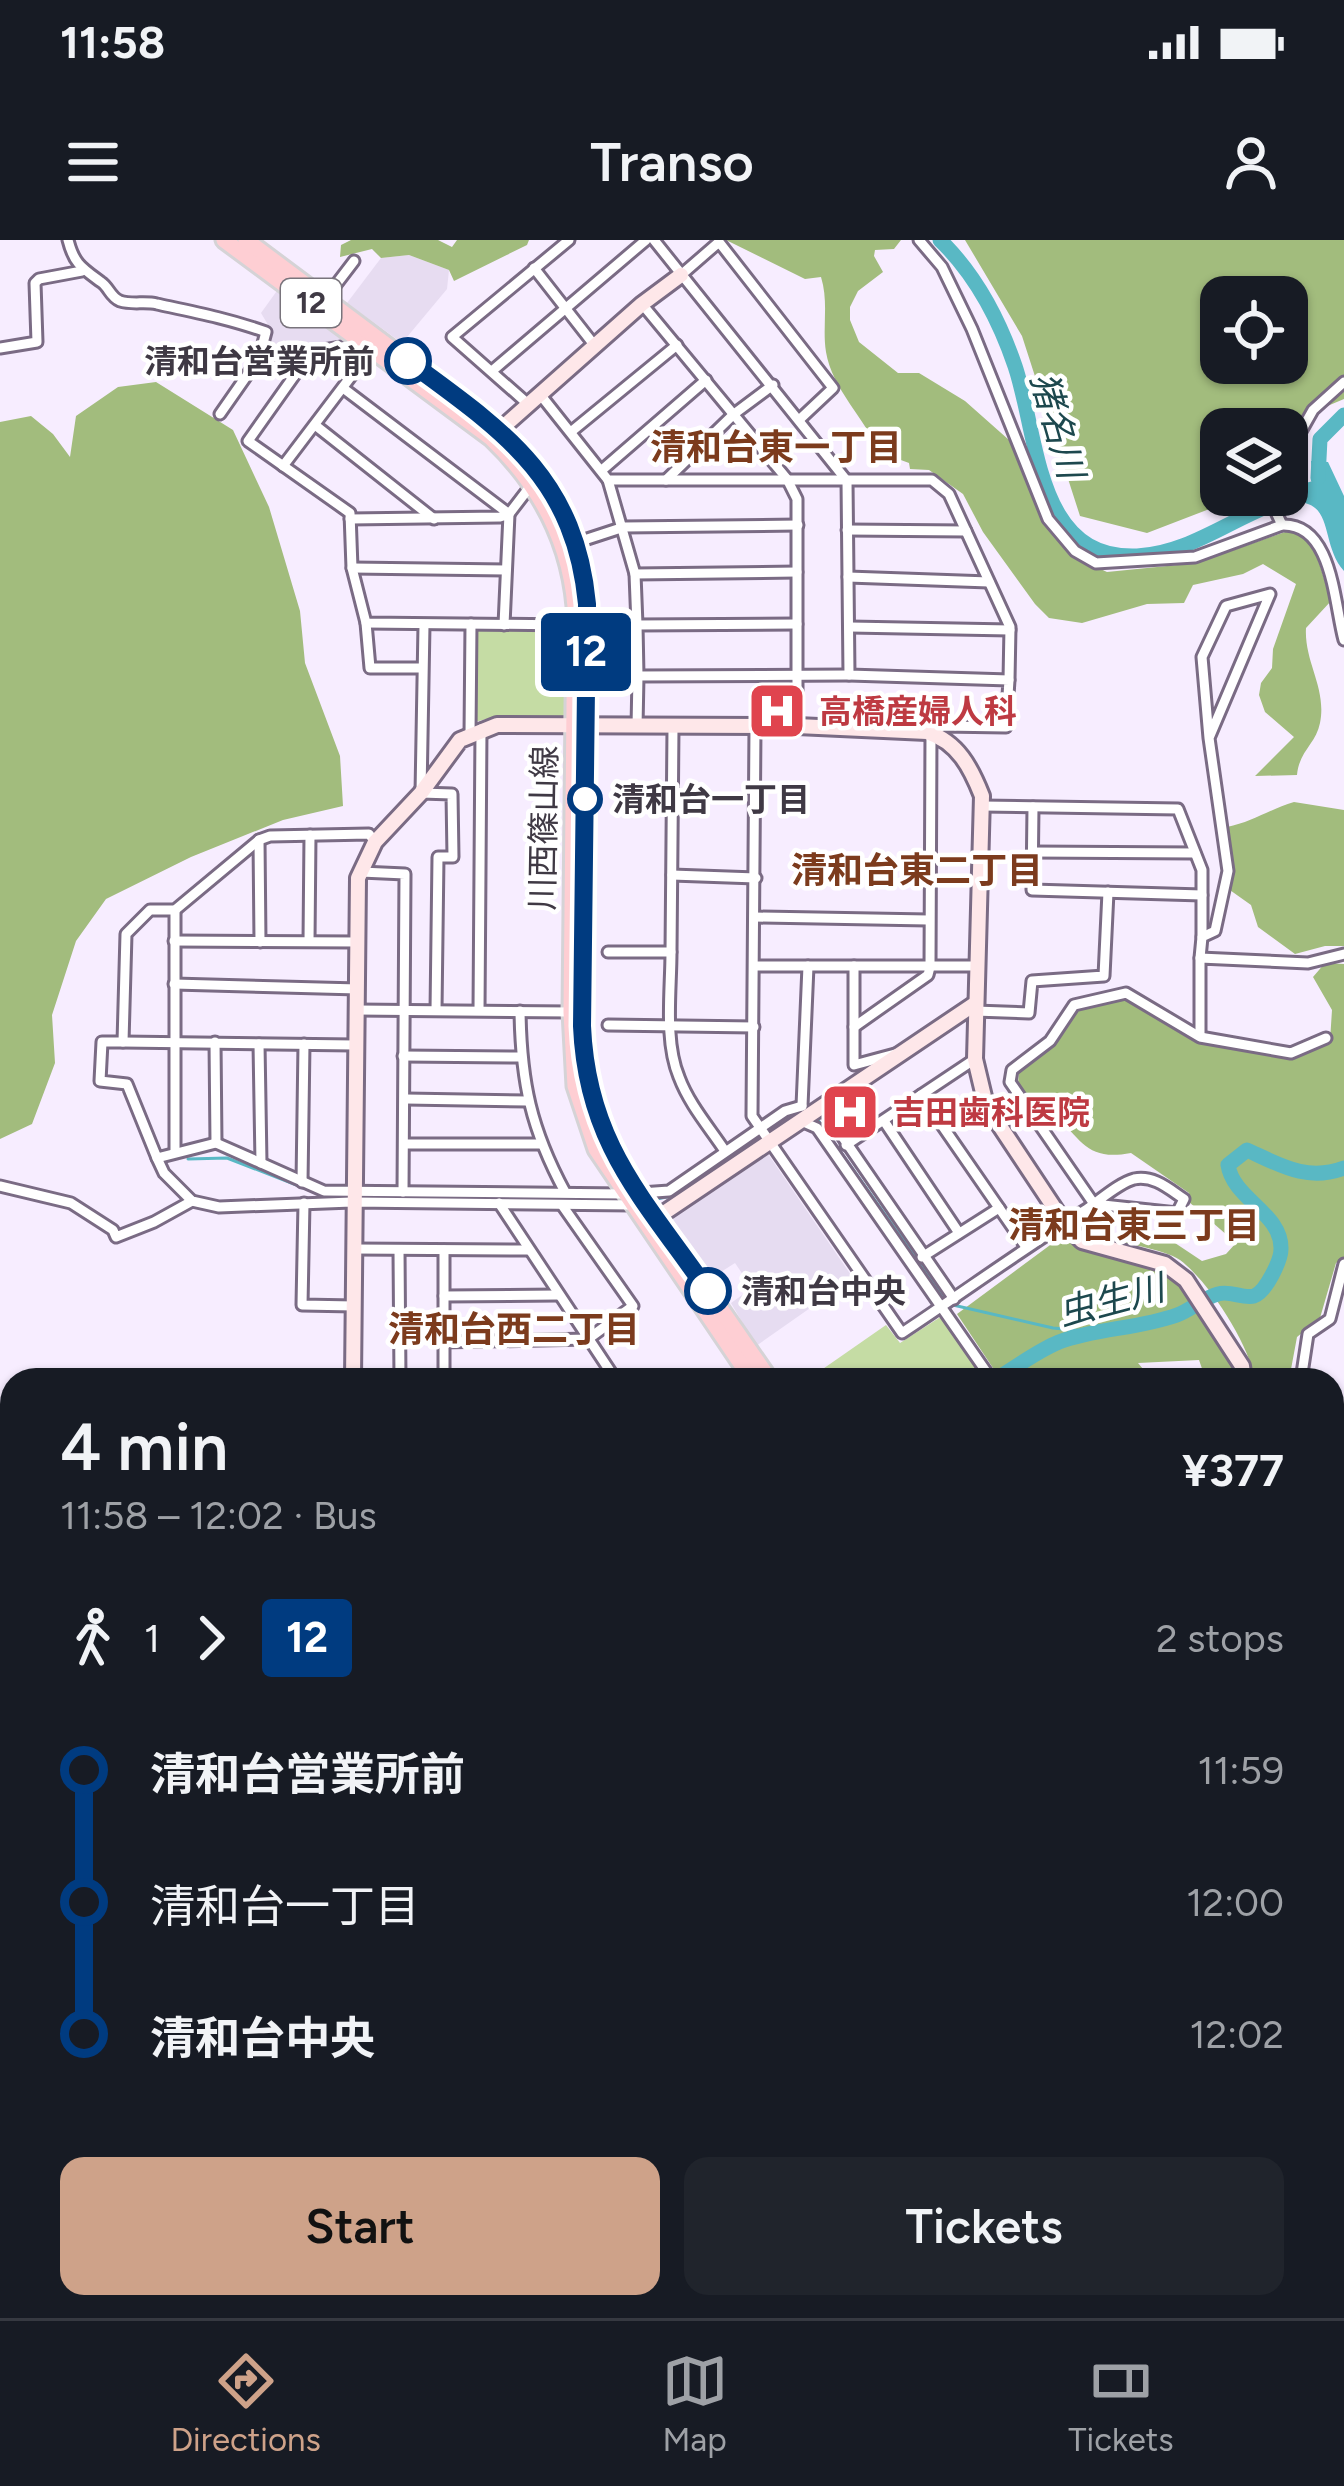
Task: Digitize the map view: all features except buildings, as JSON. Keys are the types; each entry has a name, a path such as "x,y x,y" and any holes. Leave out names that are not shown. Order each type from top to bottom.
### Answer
{"main road":[{"name":"川西篠山線","path":"224,240 495,433 552,491 575,543 587,604 571,1012 574,1086 596,1149 761,1368"},
{"name":"川西篠山線","path":"246,240 325,299 373,343"},
{"name":"川西篠山線","path":"495,433 549,511 574,593 587,1087 609,1148 641,1206 744,1368"}],"street":[{"path":"68,240 82,271 123,302 213,314 266,332 260,358 220,414"},
{"path":"569,240 452,337 572,430 605,475 635,574 637,727"},
{"path":"492,371 650,240 848,482 849,675"},
{"path":"919,240 942,267 972,328 1048,519 1075,551 1096,563 1196,557 1280,522 1307,530 1320,549 1335,592 1344,640"},
{"path":"495,433 719,242 833,388 800,420"},
{"path":"325,299 354,266"},
{"path":"534,268 595,346"},
{"path":"0,349 37,342 35,284 39,279 82,271"},
{"path":"642,304 787,480 797,499 797,726"},
{"path":"260,358 373,343"},
{"path":"284,466 373,343"},
{"path":"572,430 677,345"},
{"path":"310,352 248,441 350,513 352,568 366,623 370,668 422,668"},
{"path":"605,475 706,380"},
{"path":"1308,419 1344,382"},
{"path":"666,481 734,414 773,386"},
{"path":"343,388 509,514"},
{"path":"315,425 434,519"},
{"path":"605,475 666,481 932,480 949,494 1010,630 1006,727 942,726 932,733"},
{"path":"504,625 509,514 532,484"},
{"path":"350,519 509,514"},
{"path":"1277,516 1280,522"},
{"path":"575,543 624,527 797,525"},
{"path":"848,530 966,531"},
{"path":"352,568 506,570"},
{"path":"635,574 797,572"},
{"path":"848,577 989,582"},
{"path":"1202,937 1215,931 1228,872 1209,739 1202,657 1226,606 1270,594 1209,739"},
{"path":"366,623 574,625"},
{"path":"472,624 478,1010"},
{"path":"638,625 797,624"},
{"path":"422,793 424,625"},
{"path":"850,627 1010,630"},
{"path":"638,676 796,672 1009,680"},
{"path":"353,1368 354,1045 361,872 375,842 422,793 460,740 497,725 797,726 941,737 969,764 982,806 974,1059 986,1105 1064,1223 1082,1241 1165,1264 1186,1280 1242,1368"},
{"path":"674,728 671,952 677,1074 725,1150"},
{"path":"755,728 752,1115 902,1333 1026,1247 1094,1204 1133,1179 1158,1180 1184,1199 1177,1213 1094,1204 1010,1082 1012,1070 1050,1041 1073,1004 1126,993 1200,1037 1291,1052 1326,1038"},
{"path":"854,1027 928,975 932,733"},
{"path":"422,793 452,794 453,856 438,857 436,1010"},
{"path":"982,806 1178,809 1202,870 1200,1037"},
{"path":"1033,806 1032,890 1202,895"},
{"path":"123,1042 126,934 150,910 175,910 270,836 369,834 375,842"},
{"path":"309,941 310,836"},
{"path":"260,840 260,942"},
{"path":"1032,852 1196,854"},
{"path":"361,872 405,874 403,1192"},
{"path":"673,874 756,878"},
{"path":"354,1045 102,1042 100,1081 128,1084 164,1173 192,1201 219,1207 304,1204 403,1192 565,1192 641,1206 808,1112 975,1007 1029,1013 1032,981 1105,976 1108,892"},
{"path":"175,910 175,1151"},
{"path":"755,917 928,920"},
{"path":"175,941 358,942"},
{"path":"608,952 671,952"},
{"path":"1200,958 1308,963 1344,954"},
{"path":"754,966 979,966"},
{"path":"808,966 808,1112 948,1303"},
{"path":"854,966 854,1064 895,1054"},
{"path":"174,984 358,989"},
{"path":"357,1010 571,1012"},
{"path":"520,1011 527,1101 539,1144 565,1192"},
{"path":"608,1025 754,1027"},
{"path":"215,1042 216,1143"},
{"path":"259,1044 261,1163"},
{"path":"302,1182 304,1044"},
{"path":"403,1056 521,1058"},
{"path":"846,1145 974,1059"},
{"path":"921,1096 1026,1247"},
{"path":"406,1099 527,1101"},
{"path":"808,1112 846,1145 922,1257 985,1368"},
{"path":"884,1121 959,1233"},
{"path":"157,1158 216,1143 324,1191 353,1196 641,1206 725,1150 764,1135"},
{"path":"405,1144 539,1144"},
{"path":"0,1186 71,1203 113,1230 116,1237 192,1201"},
{"path":"304,1204 302,1305 354,1306"},
{"path":"499,1204 608,1368"},
{"path":"443,1342 588,1340 633,1306 562,1205"},
{"path":"922,1257 999,1208"},
{"path":"354,1250 528,1250"},
{"path":"399,1250 400,1368"},
{"path":"444,1250 444,1368"},
{"path":"1303,1368 1308,1334 1330,1319 1344,1264"},
{"path":"444,1296 559,1295"}],"shaded area":[{"path":"409,255 449,270 447,289 402,343 347,303 381,258"},
{"path":"279,288 347,342 267,351 270,328 261,313"},
{"path":"768,1154 853,1278 756,1346 731,1303 752,1288 735,1263 713,1277 672,1224 674,1217"}],"green space":[{"path":"351,240 438,240 452,247 457,240 529,240 454,281 449,270 409,255 381,258 372,249 340,257 341,245"},
{"path":"726,240 901,240 894,249 875,250 883,272 858,291 850,307 859,342 898,373 919,373 965,401 1009,440 1046,523 1077,558 1107,572 1197,563 1285,532 1302,533 1316,553 1331,601 1306,628 1321,710 1318,730 1297,775 1255,776 1294,737 1265,712 1259,695 1272,668 1273,649 1296,584 1263,564 1243,574 1193,585 1184,603 1147,604 1082,623 1049,618 983,532 963,494 929,470 910,469 909,463 879,452 829,366 821,277 805,279"},
{"path":"965,240 1344,240 1344,399 1325,407 1308,427 1308,408 1200,408 1200,513 1147,533 1080,516 1022,336"},
{"path":"156,382 233,430 269,507 300,611 305,663 340,756 343,806 283,820 191,857 106,899 76,941 52,1015 55,1063 32,1124 0,1139 0,422 31,416 70,457 76,416 118,387"},
{"path":"475,627 565,628 565,717 498,716 475,722"},
{"path":"1294,802 1344,810 1344,946 1295,954 1258,927 1251,905 1227,888 1227,827"},
{"path":"1325,963 1344,964 1344,1258 1336,1263 1320,1318 1297,1337 1291,1368 1252,1368 1237,1332 1192,1270 1173,1256 1097,1237 1097,1232 1175,1243 1202,1261 1226,1254 1236,1243 1189,1202 1189,1193 1131,1153 1105,1154 1087,1147 1048,1108 1022,1090 1019,1066 1054,1043 1077,1008 1125,1000 1195,1042 1288,1059 1330,1041 1332,1010 1313,977"},
{"path":"1061,1237 1170,1272 1234,1368 1202,1368 1199,1360 1138,1363 1142,1368 993,1368 957,1314"},
{"path":"942,1316 977,1368 824,1368 886,1325 900,1343"}],"water":[{"path":"1311,461 1328,462 1344,496 1344,571 1324,521 1308,505 1308,482 1313,481"}],"waterway":[{"name":"猪名川","path":"940,240 975,283 1002,331 1047,489 1078,538 1103,552 1157,554 1246,516"},
{"path":"1318,478 1320,439 1344,415"},
{"path":"657,1199 675,1195 791,1119"},
{"path":"818,1120 945,1299"},
{"name":"虫生川","path":"1014,1368 1059,1342 1162,1320 1218,1294 1250,1297 1259,1293 1281,1249 1274,1225 1232,1177 1228,1165 1247,1150 1306,1172 1344,1168"},
{"path":"188,1159 227,1158 317,1193"},
{"path":"362,1197 614,1199"},
{"path":"953,1305 1053,1328 1095,1332"}],"bus line":[{"name":"12","path":"408,361 500,428 519,448 552,491 580,558 587,604 582,1026 587,1087 609,1148 708,1291"}],"place":[{"name":"清和台営業所前","path":"408,361"},
{"name":"高橋産婦人科","path":"777,711"},
{"name":"清和台一丁目","path":"585,799"},
{"name":"吉田歯科医院","path":"850,1112"},
{"name":"清和台中央","path":"708,1291"}],"district":[{"name":"清和台東一丁目","path":"776,447"},
{"name":"清和台東二丁目","path":"917,870"},
{"name":"清和台東三丁目","path":"1134,1225"},
{"name":"清和台西二丁目","path":"514,1329"}]}
